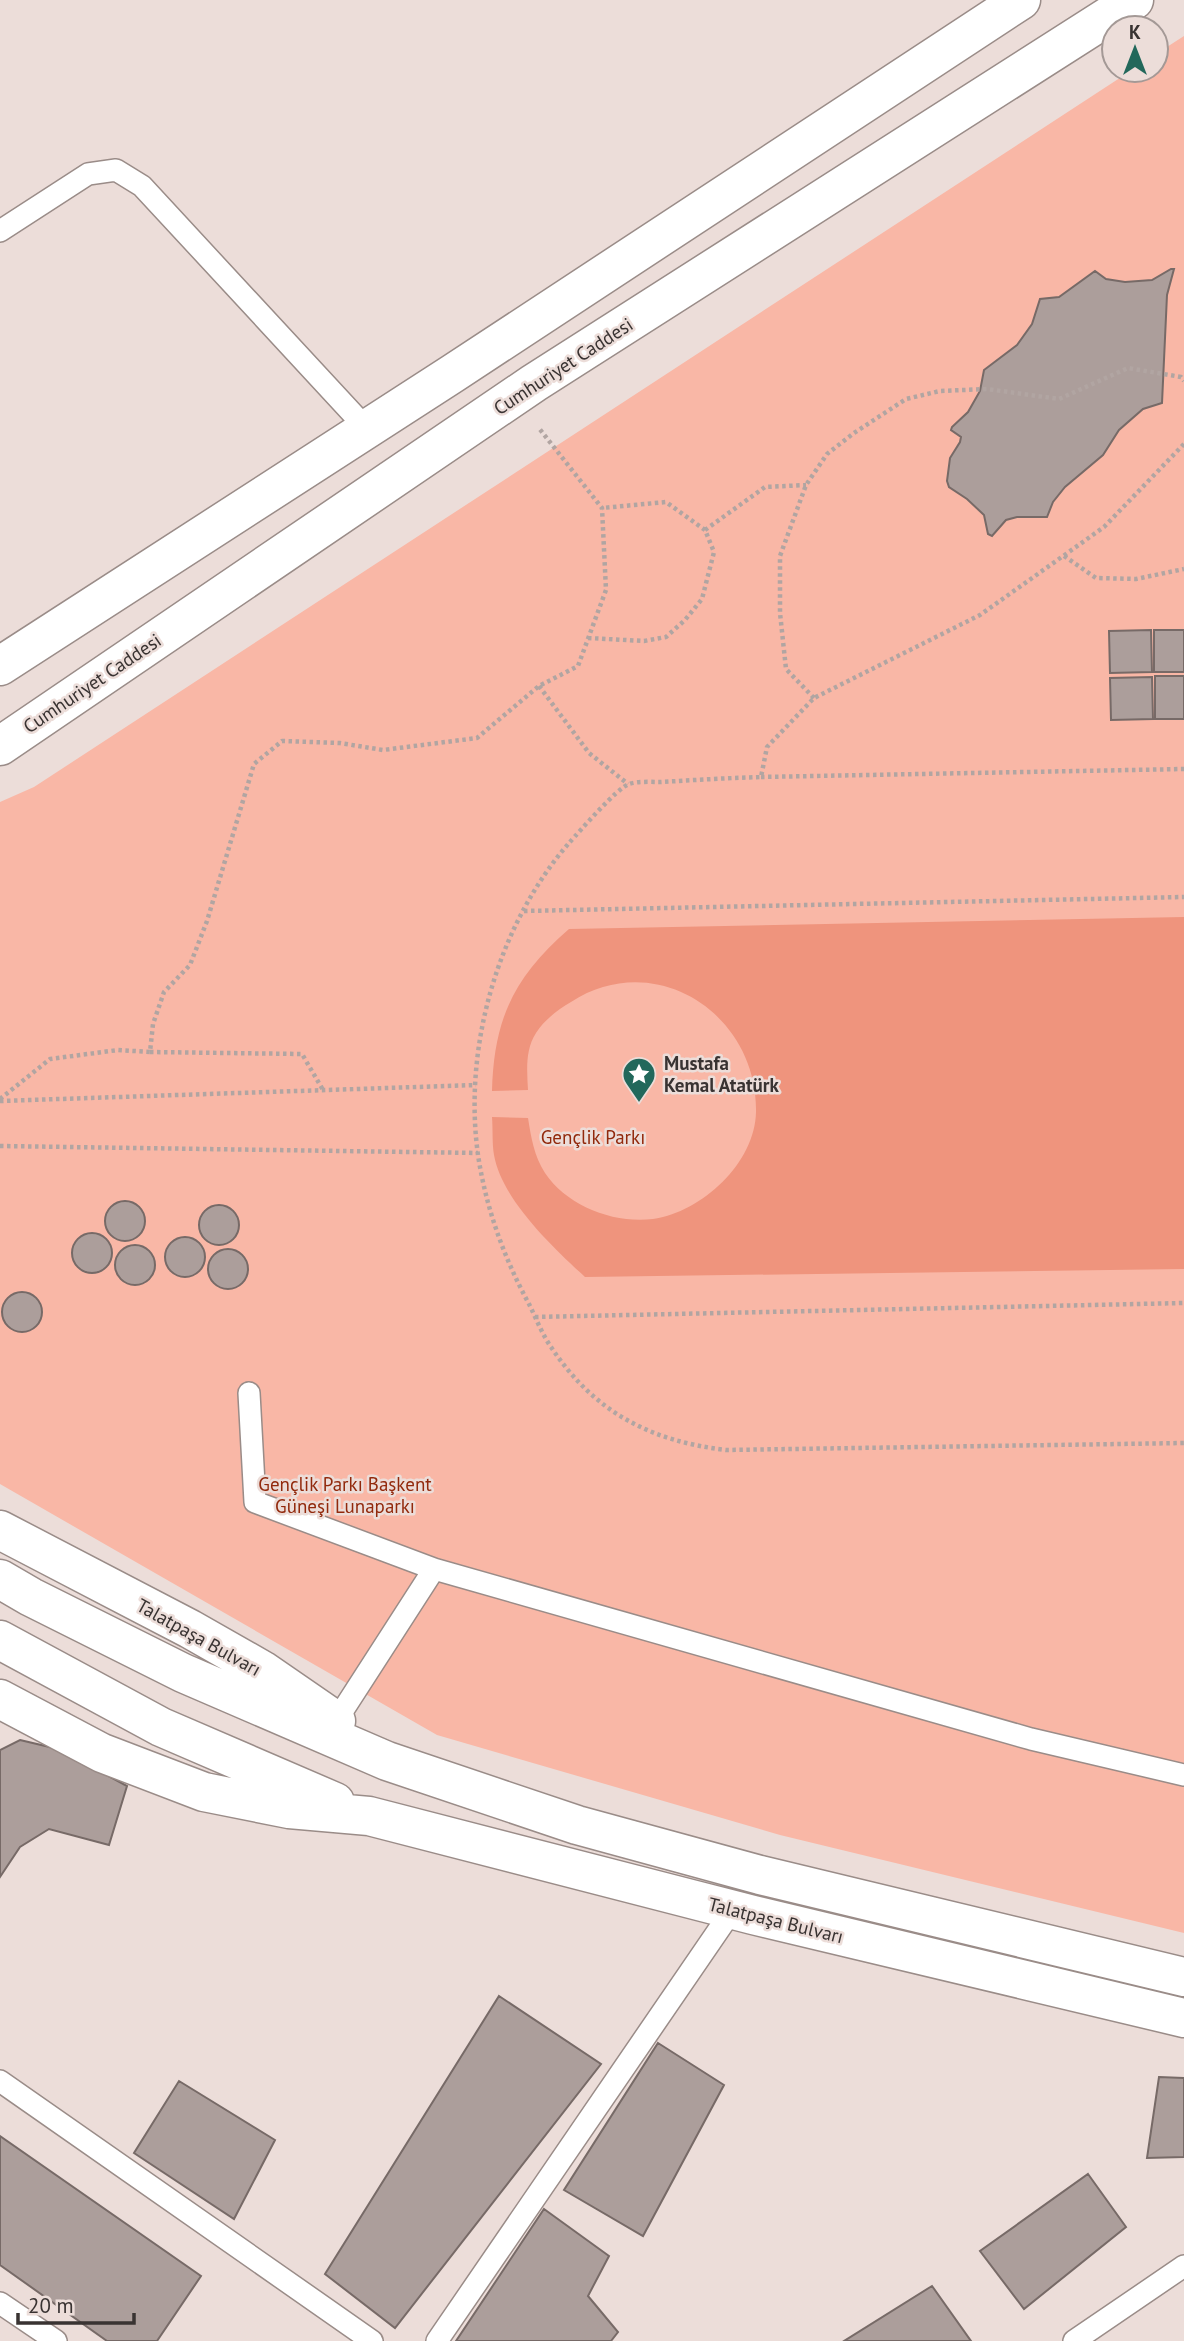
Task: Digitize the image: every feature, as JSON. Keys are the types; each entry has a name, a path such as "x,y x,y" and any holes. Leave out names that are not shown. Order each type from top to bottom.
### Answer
{"main road":[{"path":"0,666 452,374 1021,0"},
{"name":"Cumhuriyet Caddesi","path":"0,746 524,390 1134,0"},
{"path":"501,340 524,390"},
{"path":"452,374 481,421"},
{"name":"Talatpaşa Bulvarı","path":"0,1530 190,1629 262,1670 336,1721 387,1761"},
{"name":"Talatpaşa Bulvarı","path":"0,1579 183,1673 387,1761 577,1825 747,1871 1184,1977"},
{"name":"Talatpaşa Bulvarı","path":"0,1640 161,1727 369,1816 733,1909 1184,2018"},
{"name":"Talatpaşa Bulvarı","path":"0,1699 102,1753 204,1792 289,1809 369,1816"}],"lane":[{"path":"0,231 88,174 116,170 142,186 366,428"},
{"path":"249,1393 255,1502 434,1569 1031,1739 1184,1775"},
{"path":"336,1721 434,1569"},
{"path":"437,2341 733,1909"},
{"path":"0,2081 372,2341"},
{"path":"1074,2341 1184,2266"},
{"path":"0,2303 56,2341"}],"path":[{"path":"814,698 786,669 780,613 780,555 806,485 827,454 906,399 940,391 987,389 1059,399 1128,368 1181,377 1184,381"},
{"path":"150,1052 153,1024 164,992 190,965 207,921 254,764 282,741 340,743 383,750 477,738 539,686 578,666 606,590 602,508 524,390"},
{"path":"761,776 767,747 814,698 980,615 1104,527 1184,444"},
{"path":"705,530 765,486 806,485"},
{"path":"588,638 644,641 666,637 685,620 702,599 714,552 705,530 666,502 602,508"},
{"path":"1063,556 1096,578 1136,579 1184,569"},
{"path":"539,686 589,753 628,784"},
{"path":"1184,769 761,776 628,784 592,817 559,855 524,911 509,941 492,987 481,1036 476,1085 478,1153 496,1232 513,1275 549,1344 567,1369 587,1392 612,1412 638,1427 696,1447 726,1450 1184,1443"},
{"path":"524,911 1184,897"},
{"path":"0,1100 50,1059 118,1050 302,1054 323,1090"},
{"path":"0,1100 476,1085"},
{"path":"0,1146 478,1153"},
{"path":"535,1317 1184,1303"}],"green space":[{"name":"Gençlik Parkı","path":"1184,36 1184,1933 780,1835 437,1735 0,1484 0,802 34,787 1111,84 1170,84 1170,45"}],"shaded area":[{"path":"1184,917 1184,1269 585,1277 530,1222 507,1189 499,1172 493,1150 492,1117 528,1118 541,1167 554,1185 566,1195 607,1215 623,1219 653,1219 690,1206 707,1196 736,1166 753,1131 756,1112 752,1077 740,1046 721,1020 696,1000 667,987 636,982 603,987 557,1011 539,1028 532,1040 528,1061 528,1090 492,1091 497,1042 511,1001 534,964 569,929"}],"building":[{"path":"1174,269 1167,295 1162,403 1143,409 1119,430 1103,455 1065,487 1053,502 1047,517 1017,517 1006,520 992,536 988,534 984,515 949,487 947,481 950,458 961,437 951,430 952,427 968,412 980,391 984,370 1017,345 1032,324 1040,299 1059,297 1095,271 1106,279 1125,282 1152,280"},
{"path":"1151,630 1152,672 1110,673 1109,631"},
{"path":"1154,630 1184,630 1184,672 1154,672"},
{"path":"1155,676 1184,676 1184,719 1155,719"},
{"path":"1152,677 1153,719 1111,720 1110,678"},
{"path":"125,1201 139,1207 145,1221 139,1235 125,1241 111,1235 105,1221 111,1207"},
{"path":"219,1205 233,1211 239,1225 233,1239 219,1245 205,1239 199,1225 205,1211"},
{"path":"92,1233 106,1239 112,1253 106,1267 92,1273 78,1267 72,1253 78,1239"},
{"path":"185,1237 199,1243 205,1257 199,1271 185,1277 171,1271 165,1257 171,1243"},
{"path":"135,1245 149,1251 155,1265 149,1279 135,1285 121,1279 115,1265 121,1251"},
{"path":"228,1249 242,1255 248,1269 242,1283 228,1289 214,1283 208,1269 214,1255"},
{"path":"22,1292 36,1298 42,1312 36,1326 22,1332 8,1326 2,1312 8,1298"},
{"path":"20,1740 58,1749 127,1786 109,1845 49,1829 20,1847 0,1877 0,1750"},
{"path":"499,1996 601,2064 395,2328 325,2274"},
{"path":"658,2043 724,2085 643,2236 564,2190"},
{"path":"1159,2077 1184,2078 1184,2157 1147,2158"},
{"path":"179,2081 275,2140 234,2219 134,2153"},
{"path":"0,2136 201,2276 157,2341 107,2341 0,2265"},
{"path":"1088,2174 1126,2227 1024,2309 980,2251"},
{"path":"544,2209 609,2256 588,2296 618,2332 611,2341 456,2341"},
{"path":"932,2286 971,2341 844,2341"}],"place":[{"name":"Mustafa Kemal Atatürk","path":"639,1104"}],"park label":[{"name":"Gençlik Parkı Başkent Güneşi Lunaparkı","path":"345,1495"}]}
